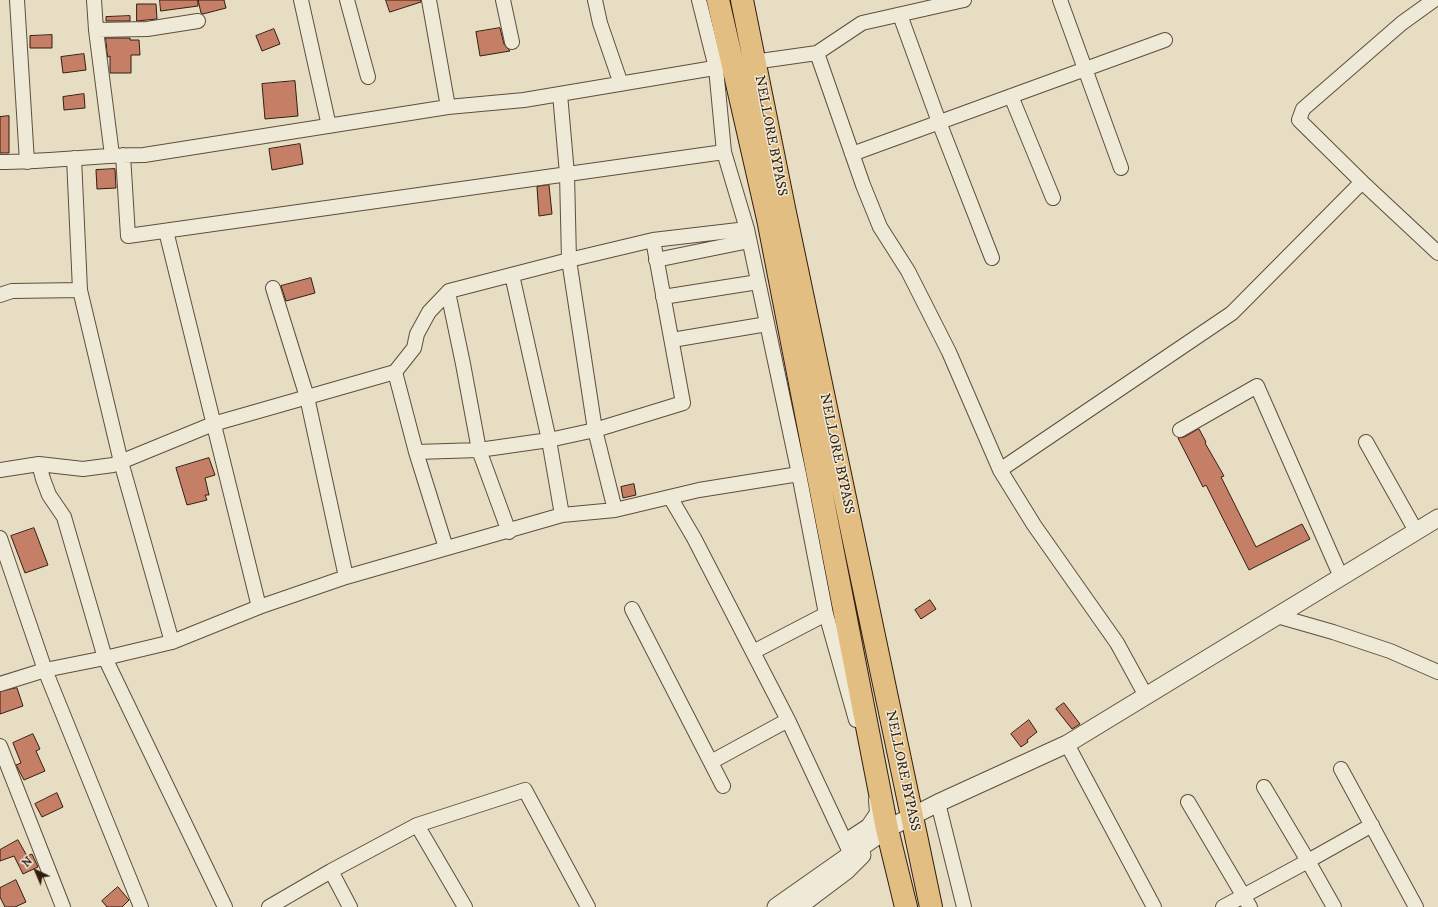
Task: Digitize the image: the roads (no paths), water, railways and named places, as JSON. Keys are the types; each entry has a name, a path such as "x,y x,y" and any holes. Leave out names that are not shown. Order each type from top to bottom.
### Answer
{"highway":[{"name":"NELLORE BYPASS","path":"718,0 724,67 768,219 887,829 906,907"},
{"name":"NELLORE BYPASS","path":"742,0 756,62 784,208 931,907"}],"street":[{"path":"17,0 27,162"},
{"path":"94,0 96,30 117,155 128,236 724,152"},
{"path":"301,0 329,126"},
{"path":"347,0 368,77"},
{"path":"429,0 448,107"},
{"path":"503,0 512,42"},
{"path":"595,0 600,23 621,84"},
{"path":"699,0 724,67 724,152 748,235 799,474 826,614 874,784 877,813 850,853 846,872 798,907"},
{"path":"0,162 27,162 117,155 144,155 523,95 560,94 816,53 862,23 964,0"},
{"path":"1060,0 1121,168"},
{"path":"1434,0 1402,23 1303,109 1299,120 1362,182 1438,253"},
{"path":"900,15 939,122 992,258"},
{"path":"96,30 147,30 198,21"},
{"path":"852,154 1165,40"},
{"path":"816,53 863,185 880,227 908,271 949,352 1000,470 1034,525 1117,643 1146,696"},
{"path":"560,94 566,174 569,260 596,430 615,510"},
{"path":"1011,96 1053,198"},
{"path":"74,158 80,290 121,462 172,642"},
{"path":"1000,470 1232,313 1362,182"},
{"path":"166,231 259,607"},
{"path":"0,470 39,464 83,469 121,462 213,424 395,372 414,348 417,334 429,312 449,291 653,240 748,235"},
{"path":"656,260 748,235"},
{"path":"416,452 479,450 549,440 596,430 683,403 653,240"},
{"path":"512,275 549,440 562,515"},
{"path":"663,297 758,282"},
{"path":"273,288 307,397 346,577"},
{"path":"0,295 12,291 80,290"},
{"path":"449,291 448,297 463,364 479,450 509,532"},
{"path":"672,340 767,324"},
{"path":"395,372 416,452 446,548"},
{"path":"1180,430 1257,386 1341,577"},
{"path":"1366,442 1416,531"},
{"path":"39,464 49,495 64,517 105,658 225,907"},
{"path":"0,684 45,670 172,642 259,607 346,577 446,548 509,532 562,515 615,510 699,490 799,474"},
{"path":"670,497 694,538 788,720 850,853"},
{"path":"776,907 850,853 887,829 938,803 1067,744 1438,518"},
{"path":"0,538 45,670 141,907"},
{"path":"632,609 723,786"},
{"path":"753,652 826,614"},
{"path":"1277,616 1333,632 1383,649 1438,672"},
{"path":"711,762 788,720"},
{"path":"1067,744 1154,907"},
{"path":"0,746 63,907"},
{"path":"1342,769 1416,907"},
{"path":"1264,787 1334,907"},
{"path":"269,907 331,871 418,825 525,790 588,907"},
{"path":"1188,802 1247,901"},
{"path":"938,803 964,907"},
{"path":"418,825 464,907"},
{"path":"1223,907 1247,901 1308,861 1372,825"},
{"path":"331,871 350,907"}]}
